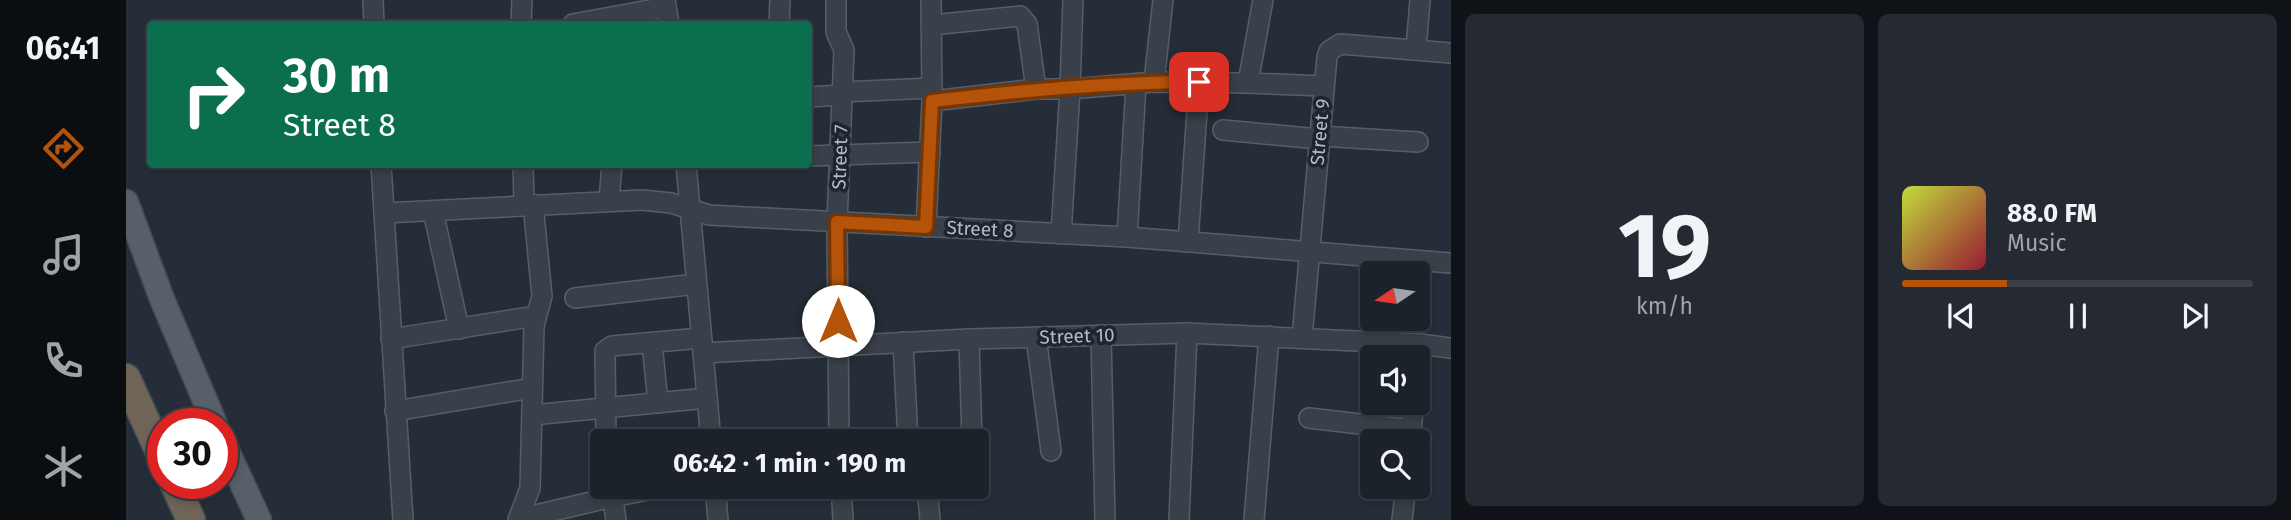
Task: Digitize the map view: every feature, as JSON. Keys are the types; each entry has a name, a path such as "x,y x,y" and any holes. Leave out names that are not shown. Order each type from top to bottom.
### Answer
{"highway":[{"path":"126,378 147,424"},
{"path":"181,499 191,520"}],"main road":[{"path":"126,202 167,311 208,408"},
{"path":"238,475 259,520"}],"street":[{"path":"373,0 374,21"},
{"path":"521,21 522,0"},
{"path":"779,21 780,0"},
{"name":"Street 7","path":"836,0 836,32 844,50 837,222 839,429"},
{"path":"926,227 932,94 931,0"},
{"path":"1061,234 1073,0"},
{"path":"1126,237 1145,83 1163,0"},
{"path":"1248,83 1263,0"},
{"path":"1416,50 1420,0"},
{"path":"610,21 667,11"},
{"path":"932,25 1014,16 1025,19 1035,89"},
{"name":"Street 9","path":"1302,338 1326,57 1334,46 1340,44 1451,53"},
{"path":"1188,242 1199,82"},
{"path":"812,97 1070,89 1145,83 1324,86"},
{"path":"1223,130 1418,142"},
{"path":"812,156 930,152"},
{"path":"381,168 403,520"},
{"path":"524,168 542,296 534,326 530,488 518,520 561,514 596,499"},
{"path":"609,200 612,168"},
{"path":"686,168 710,429"},
{"name":"Street 8","path":"384,213 609,200 661,201 709,215 1126,237 1310,251 1369,261"},
{"path":"433,211 459,329"},
{"name":"Street 8","path":"1430,264 1451,263"},
{"path":"575,298 696,284"},
{"path":"391,339 536,316"},
{"path":"1390,342 1391,331"},
{"path":"1179,520 1187,333"},
{"name":"Street 10","path":"604,408 605,351 612,346 652,343 702,346 838,346 1187,333 1390,342 1451,348"},
{"path":"1101,335 1105,520"},
{"path":"1255,520 1269,336"},
{"path":"1036,337 1051,451"},
{"path":"970,339 972,429"},
{"path":"903,342 907,429"},
{"path":"652,343 659,403"},
{"path":"395,411 532,388"},
{"path":"532,415 707,398"},
{"path":"604,408 605,429"},
{"path":"1309,418 1371,429"},
{"path":"613,499 616,520"},
{"path":"716,499 718,520"},
{"path":"842,499 844,520"},
{"path":"928,499 930,520"},
{"path":"1402,520 1404,499"}],"route":[{"path":"838,321 837,222 926,227 932,101 1035,89 1199,82"}]}
